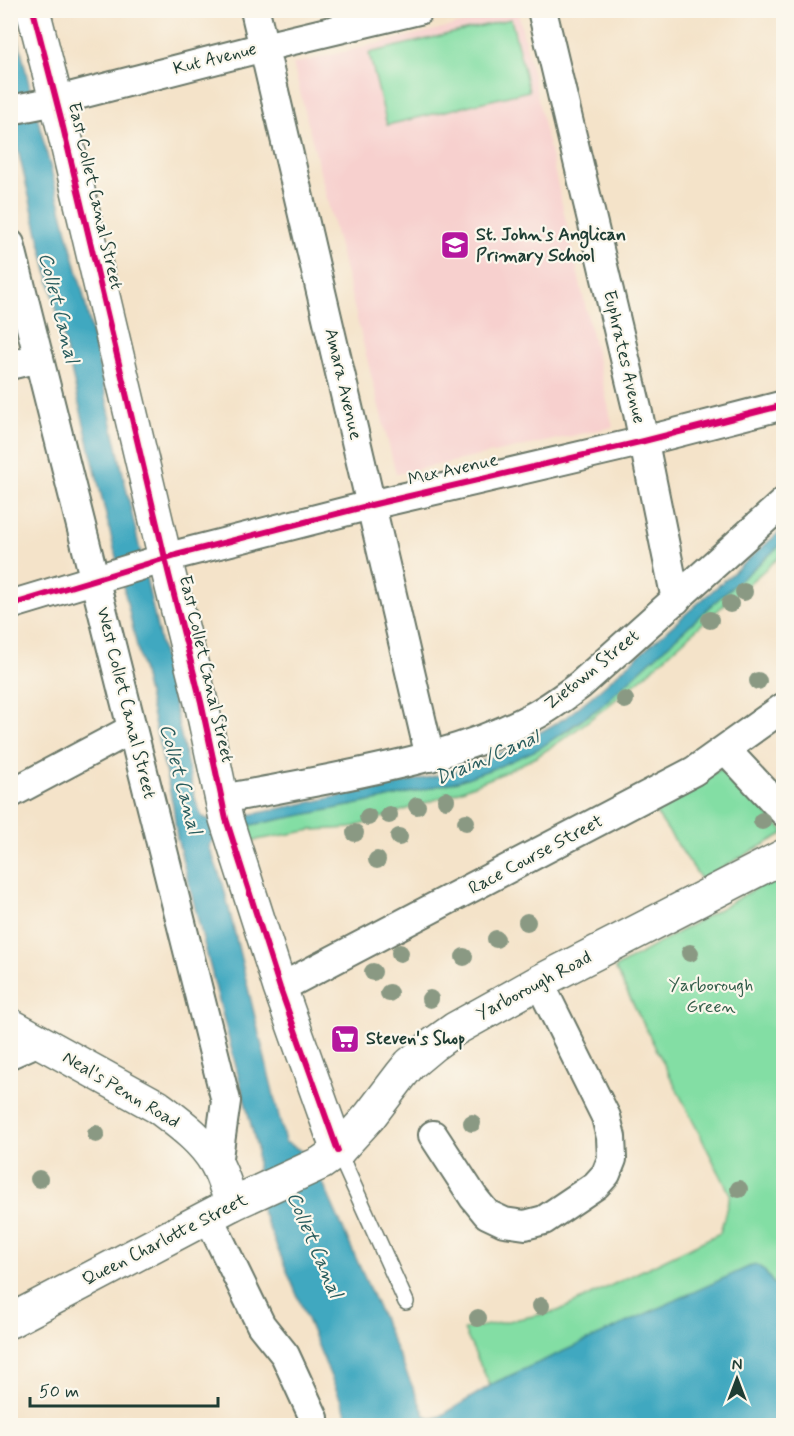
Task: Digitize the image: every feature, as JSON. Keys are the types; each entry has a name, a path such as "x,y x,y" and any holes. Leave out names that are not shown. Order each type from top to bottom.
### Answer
{"street":[{"name":"East Collet Canal Street","path":"33,10 51,101 130,568 201,702 225,816 280,988 329,1157"},
{"name":"Amara Avenue","path":"255,10 430,757"},
{"name":"Kut Avenue","path":"10,110 264,46 419,10"},
{"name":"Euphrates Avenue","path":"542,10 644,441 676,600"},
{"name":"West Collet Canal Street","path":"10,244 39,358 130,568 132,729 226,1101 217,1164"},
{"path":"10,364 39,358"},
{"name":"Mex Avenue","path":"10,605 130,568 371,505 644,441 783,405"},
{"name":"Zietown Street","path":"225,816 430,757 512,727 536,715 580,685 783,502"},
{"name":"Race Course Street","path":"280,988 694,771 783,707"},
{"path":"10,794 132,729"},
{"path":"726,750 783,812"},
{"name":"Yarborough Road","path":"329,1157 369,1117 401,1074 420,1055 455,1029 538,982 783,855"},
{"path":"433,1135 487,1214 504,1222 525,1225 544,1220 596,1185 606,1174 612,1159 611,1137 606,1117 538,982"},
{"name":"Neal's Penn Road","path":"10,1025 25,1048 158,1107 179,1122 199,1140 217,1164 230,1205"},
{"name":"Queen Charlotte Street","path":"10,1321 230,1205 329,1157"},
{"path":"230,1205 261,1326 285,1355 314,1418"}],"lane":[{"path":"329,1157 406,1302"}],"shaded area":[{"name":"St. John's Anglican Primary School","path":"518,11 613,427 396,474 293,64"}],"green space":[{"path":"511,19 529,91 387,125 369,53"},
{"path":"783,543 783,554 650,671 568,736 536,757 452,794 351,828 312,830 251,841 246,826 384,799 458,781 500,766 567,731 600,707"},
{"path":"721,769 783,830 783,834 701,879 652,807"},
{"name":"Yarborough Green","path":"783,873 783,1292 763,1270 755,1265 490,1385 464,1330 558,1311 720,1233 730,1194 615,968"}],"water":[{"name":"Collet Canal","path":"10,11 12,11 83,293 195,799 202,817 216,822 454,772 513,748 565,718 591,697 783,529 783,543 600,707 540,748 458,781 384,799 220,831 209,846 223,884 285,1142 311,1156 425,1415 430,1418 441,1416 496,1382 755,1264 783,1292 783,1425 351,1425 257,1199 257,1148 177,838 173,805 126,598 11,125"}],"cycle path":[{"path":"33,10 201,702 226,819 280,988 338,1151"},
{"path":"10,605 176,555 371,505 644,441 784,405"}],"place":[{"name":"St. John's Anglican Primary School","path":"455,245"},
{"name":"Steven's Shop","path":"345,1039"}],"water label":[{"name":"Drain/Canal","path":"487,758"}]}
